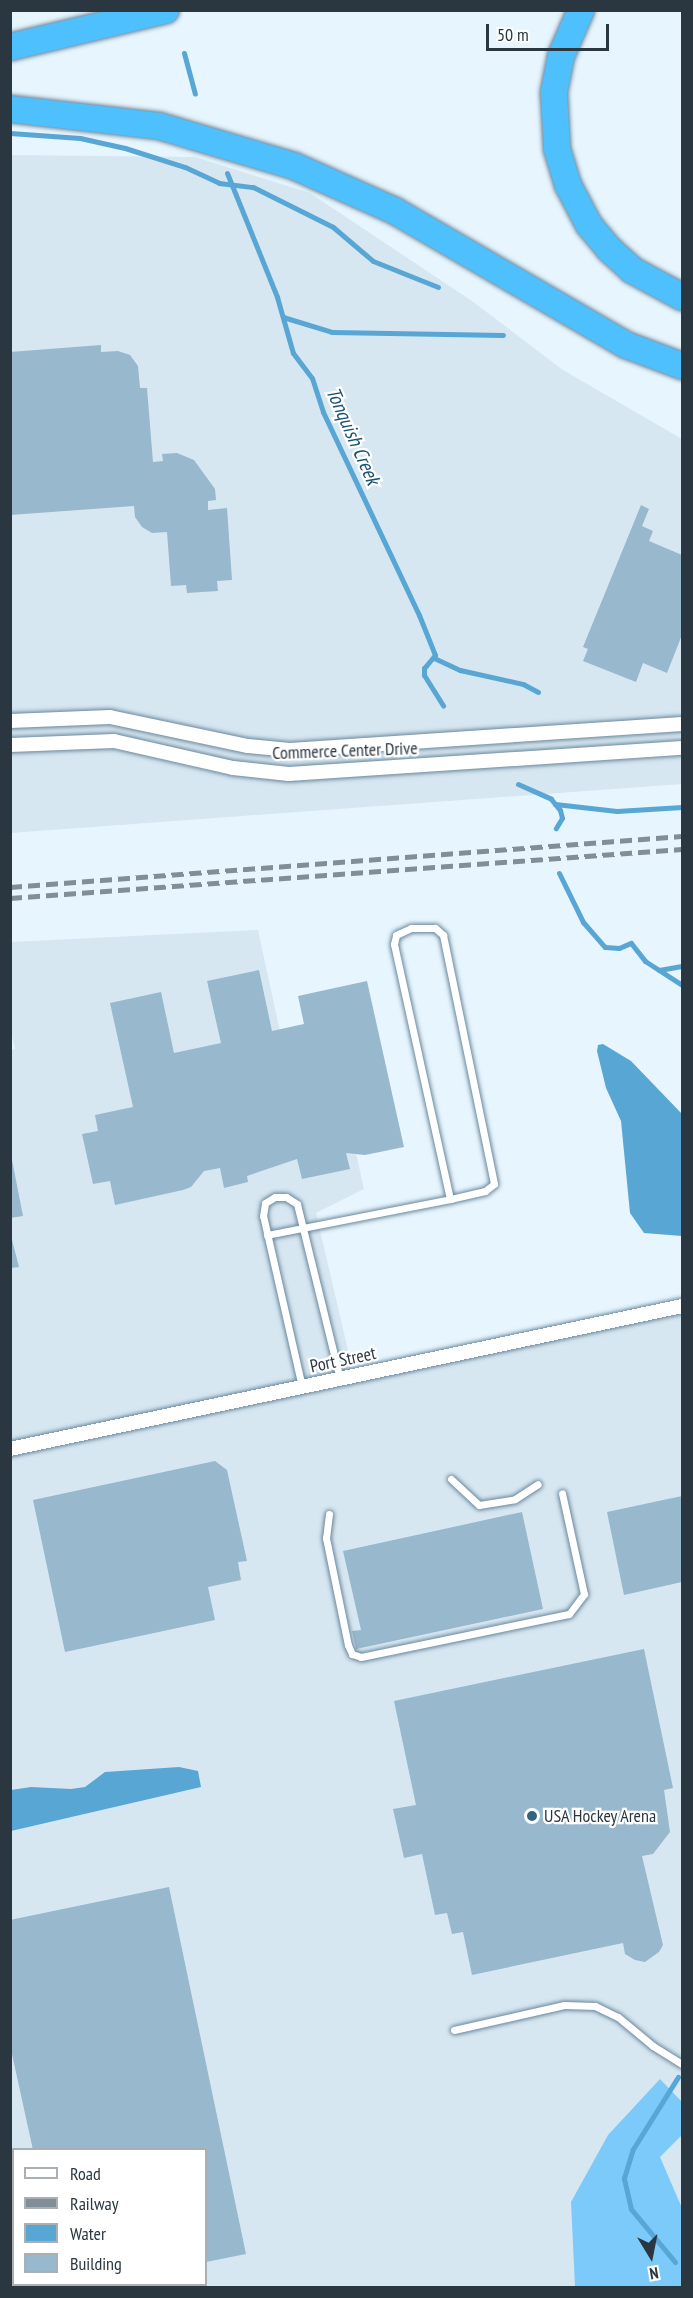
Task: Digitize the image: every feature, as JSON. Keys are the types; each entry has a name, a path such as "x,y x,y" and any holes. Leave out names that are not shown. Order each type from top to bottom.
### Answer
{"highway":[{"path":"10,47 166,10"},
{"path":"581,10 561,56 554,93 554,130 564,176 578,208 609,249 632,270 682,297"},
{"path":"10,109 159,126 294,166 394,211 626,345 682,366"}],"street":[{"name":"Commerce Center Drive","path":"10,721 110,717 248,746 290,750 534,736 682,724"},
{"path":"534,736 535,760"},
{"name":"Commerce Center Drive","path":"10,745 114,741 224,766 289,774 535,760 682,748"},
{"name":"Port Street","path":"10,1449 682,1306"}],"lane":[{"path":"267,1235 485,1191 494,1184 443,935 435,928 411,928 396,935 394,944 450,1198"},
{"path":"302,1387 267,1235 265,1203 275,1197 286,1197 297,1204 340,1379"},
{"path":"451,1479 479,1505 515,1499 538,1484"},
{"path":"329,1514 326,1538 348,1645 352,1654 361,1657 569,1614 584,1594 562,1492"},
{"path":"454,2030 564,2006 595,2006 618,2017 653,2046 682,2064"}],"shaded area":[{"path":"11,155 195,157 310,193 472,301 563,370 682,439 682,784 11,833"},
{"path":"258,930 284,1050 331,1041 364,1189 316,1213 354,1376 682,1306 682,2279 649,2288 11,2287 10,1050 15,1049 10,1028 11,942"},
{"path":"660,2079 682,2102 682,2135 660,2157 682,2208 682,2287 575,2287 571,2202 608,2135"}],"water":[{"path":"603,1044 631,1061 682,1114 682,1236 644,1233 630,1213 621,1121 606,1088 597,1051 598,1045"},
{"path":"179,1767 198,1771 201,1787 11,1831 11,1790 31,1787 71,1789 85,1787 105,1772"}],"building":[{"path":"101,345 101,352 118,351 130,355 138,366 140,388 147,388 153,462 163,461 162,454 177,453 194,460 215,489 216,500 208,501 208,510 227,508 232,580 217,581 218,591 187,593 186,585 171,586 167,532 152,533 142,527 135,517 134,506 10,515 10,352"},
{"path":"641,505 649,509 642,526 653,531 649,541 682,555 682,635 667,673 643,663 636,682 583,661 588,649 583,647"},
{"path":"259,970 272,1031 304,1024 298,996 367,981 404,1147 365,1155 346,1153 350,1169 302,1179 297,1159 247,1176 248,1182 224,1188 220,1168 204,1171 191,1187 115,1205 110,1181 93,1184 82,1134 98,1131 95,1115 133,1107 110,1003 161,992 174,1053 221,1043 207,981"},
{"path":"12,1160 23,1216 10,1218 10,1161"},
{"path":"10,1232 19,1267 10,1268"},
{"path":"215,1461 227,1470 247,1561 238,1562 241,1580 208,1587 215,1620 65,1652 33,1500"},
{"path":"682,1496 682,1582 624,1595 607,1512"},
{"path":"522,1512 543,1609 356,1649 352,1631 361,1630 343,1551"},
{"name":"USA Hockey Arena","path":"644,1649 673,1788 664,1790 670,1832 653,1854 642,1856 663,1945 659,1952 645,1962 635,1960 625,1954 623,1943 472,1975 463,1932 452,1934 447,1913 435,1915 422,1854 404,1858 393,1809 416,1805 394,1701"},
{"path":"169,1887 246,2254 207,2262 207,2148 33,2148 10,2045 10,1920"},
{"path":"62,2286 97,2286 62,2288"}],"waterway":[{"name":"Tonquish Creek","path":"184,53 195,94"},
{"name":"Tonquish Creek","path":"10,133 80,138 125,148 185,167 219,183 253,187 333,227 373,261 438,287"},
{"name":"Tonquish Creek","path":"227,173 277,297 293,353 312,378 323,412 419,615 435,655 424,668 424,675 443,706"},
{"path":"283,317 332,332 503,335"},
{"path":"434,658 460,670 523,684 538,692"},
{"name":"Tonquish Creek","path":"518,784 551,799 560,810 562,818 556,828"},
{"path":"555,804 617,811 682,807"},
{"name":"Tonquish Creek","path":"559,873 583,922 605,947 619,948 631,943 645,961 682,985"},
{"path":"659,970 682,966"},
{"path":"675,2262 631,2209 624,2178 633,2149 678,2077"}],"railway":[{"path":"10,887 682,836"},
{"path":"10,898 682,849"}],"place":[{"name":"USA Hockey Arena","path":"532,1816"}]}
